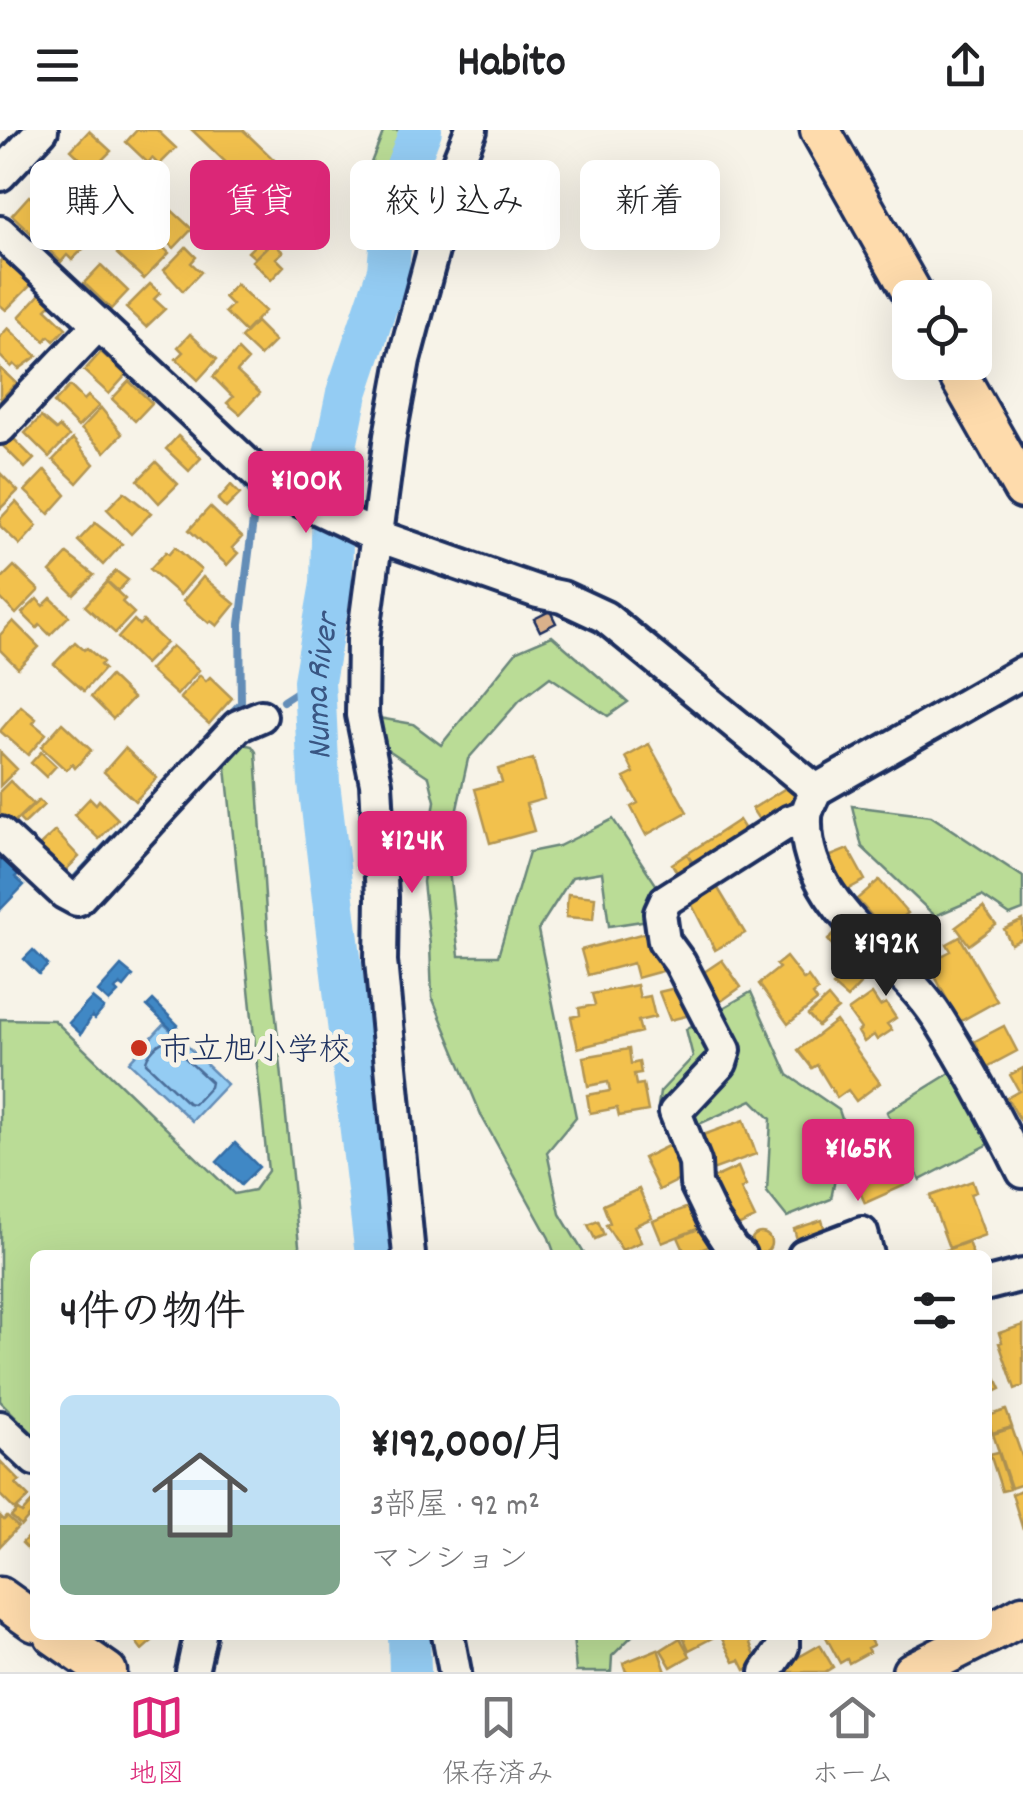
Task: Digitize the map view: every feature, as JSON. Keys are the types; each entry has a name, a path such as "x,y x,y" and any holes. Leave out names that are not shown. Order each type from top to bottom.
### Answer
{"main road":[{"path":"820,130 905,280"},
{"path":"962,380 1023,489"},
{"path":"0,1598 30,1619"},
{"path":"992,1631 1023,1615"},
{"path":"61,1640 107,1672"},
{"path":"912,1672 974,1640"}],"street":[{"path":"0,176 42,130"},
{"path":"410,1250 381,961 376,783 362,716 364,640 373,534 404,360 454,172 471,130"},
{"path":"0,232 272,487 373,534 562,597 605,616 811,802 812,858 830,897 903,972 936,1016 1023,1172"},
{"path":"0,428 98,324"},
{"path":"733,1250 696,1184 695,1162 675,1112 721,1063 725,1050 680,962 664,941 660,913 666,900 790,820 811,802 1023,672"},
{"path":"0,833 64,893 77,900 238,726 261,716"},
{"path":"817,1250 862,1233 867,1250"},
{"path":"992,1283 1023,1275"},
{"path":"0,1428 30,1455"},
{"path":"192,1672 199,1640"},
{"path":"449,1640 456,1672"},
{"path":"766,1672 784,1640"}],"green space":[{"path":"384,130 407,130 392,160 372,160"},
{"path":"552,636 628,702 608,716 550,677 520,700 468,759 447,854 459,956 498,956 529,852 559,846 613,819 661,892 648,920 609,926 602,872 572,877 538,930 576,1117 547,1152 560,1214 582,1250 553,1250 482,1117 432,997 423,882 435,801 429,777 381,745 379,718 413,724 441,745 517,651"},
{"path":"239,743 252,746 256,752 267,929 299,1250 30,1250 30,1431 0,1401 0,1019 54,1020 234,1194 254,1190 268,1171 225,758"},
{"path":"852,806 931,816 1023,877 1023,910 1010,915 982,896 935,916 862,847"},
{"path":"751,992 788,1075 839,1110 845,1128 831,1199 787,1217 767,1192 771,1119 752,1100 675,1135 657,1114 660,1092 693,1057 686,1029"},
{"path":"955,1070 993,1142 920,1180 887,1112"},
{"path":"573,1640 628,1640 612,1656 611,1672 576,1672"}],"water":[{"path":"407,130 440,130 430,160 392,160"},
{"path":"164,1024 227,1084 192,1121 129,1062"}],"building: 住宅":[{"path":"137,130 157,130 176,148 164,160 145,160 126,142"},
{"path":"192,130 243,130 274,160 223,160"},
{"path":"89,131 111,151 102,160 82,160 71,150"},
{"path":"29,196 30,197 30,232 12,215"},
{"path":"170,209 190,227 174,248 170,244"},
{"path":"186,247 196,257 191,263 201,272 183,291 164,270"},
{"path":"49,250 82,250 72,260 67,255 61,262"},
{"path":"121,250 169,253 144,279 117,254"},
{"path":"250,250 263,250 255,258"},
{"path":"264,250 281,250 276,258 284,266 271,280 252,261"},
{"path":"6,255 34,282 6,310 0,305 0,261"},
{"path":"101,265 128,291 111,309 84,283"},
{"path":"150,284 160,293 154,299 165,309 146,327 126,308"},
{"path":"236,284 265,311 245,332 225,312 232,305 224,297"},
{"path":"41,293 52,303 46,309 66,328 54,341 49,336 45,341 19,317"},
{"path":"256,322 275,341 260,356 241,338"},
{"path":"8,328 37,356 19,369 0,356 0,337"},
{"path":"190,334 217,359 198,380 176,359 183,352 178,347"},
{"path":"238,350 248,360 237,372 260,393 240,414 227,403 233,397 213,377"},
{"path":"101,352 126,375 109,394 84,371"},
{"path":"0,368 16,383 0,400"},
{"path":"129,381 152,403 135,421 112,399"},
{"path":"70,386 84,400 88,396 99,406 78,427 54,403"},
{"path":"101,408 122,434 105,452 81,429"},
{"path":"41,417 69,436 49,457 25,433"},
{"path":"178,436 201,458 189,471 166,449"},
{"path":"12,437 34,459 25,468 3,446"},
{"path":"73,439 94,464 77,483 53,460"},
{"path":"156,462 178,484 159,503 138,480"},
{"path":"45,470 66,495 49,514 25,491"},
{"path":"0,473 18,491 0,509"},
{"path":"231,485 240,494 226,508 218,500"},
{"path":"124,492 151,513 131,534 107,509"},
{"path":"16,502 37,526 20,545 0,526 0,519"},
{"path":"210,507 242,537 232,548 238,553 227,565 189,530"},
{"path":"95,523 122,544 103,565 78,541"},
{"path":"175,547 201,570 180,595 150,569"},
{"path":"67,554 94,575 74,595 50,572"},
{"path":"14,566 39,590 16,614 0,598 0,580"},
{"path":"116,571 128,580 118,591 107,581"},
{"path":"203,577 235,604 217,626 183,601"},
{"path":"107,582 134,613 115,633 85,606"},
{"path":"51,598 69,616 50,635 22,613 37,599 43,606"},
{"path":"134,620 139,625 143,621 166,643 145,664 118,638"},
{"path":"13,621 39,647 18,668 0,650 0,635"},
{"path":"75,642 103,662 100,665 104,669 84,691 54,664"},
{"path":"172,646 199,670 177,695 149,670"},
{"path":"200,675 206,681 210,677 232,698 209,724 180,698"},
{"path":"110,676 133,698 113,719 91,697"},
{"path":"21,706 46,734 28,755 0,731"},
{"path":"62,723 91,750 75,768 72,764 66,770 41,747"},
{"path":"649,744 687,812 646,835 631,807 638,803 624,778 634,773 626,757"},
{"path":"125,748 157,778 135,801 104,772"},
{"path":"0,752 17,769 0,786"},
{"path":"41,752 56,766 46,777 31,763"},
{"path":"533,759 544,799 526,804 534,831 490,843 475,789 502,782 498,769"},
{"path":"10,781 33,804 10,826 0,816 0,791"},
{"path":"789,786 801,806 765,829 752,809"},
{"path":"90,798 96,804 99,800 118,819 99,839 74,815"},
{"path":"39,800 44,805 24,824 19,819"},
{"path":"739,820 753,842 698,871 687,854"},
{"path":"55,831 79,857 61,875 37,848"},
{"path":"848,849 865,880 841,893 826,858"},
{"path":"687,854 699,873 683,883 672,864"},
{"path":"879,880 908,913 897,922 904,931 893,940 857,899"},
{"path":"716,885 745,933 715,950 690,901"},
{"path":"568,894 595,897 593,919 566,917"},
{"path":"983,907 996,925 969,945 956,927"},
{"path":"1023,920 1023,938 1011,944 1004,929"},
{"path":"918,924 932,938 920,950 906,936"},
{"path":"840,927 879,964 847,998 833,986 851,967 828,940"},
{"path":"652,931 662,971 637,978 633,963 588,975 581,950"},
{"path":"960,937 997,1001 959,1022 928,963 951,951 947,944"},
{"path":"786,957 818,991 813,995 817,1001 788,1024 759,984"},
{"path":"722,960 741,987 720,1002 701,974"},
{"path":"637,985 640,998 650,996 655,1017 638,1021 641,1032 578,1048 571,1017 580,1015 579,1008 595,1005 592,994"},
{"path":"684,986 690,1015 670,1020 659,992"},
{"path":"872,994 880,1006 886,1003 896,1018 887,1024 892,1030 877,1040 874,1035 864,1042 858,1032 861,1029 848,1011"},
{"path":"828,997 838,1009 818,1026 808,1015"},
{"path":"836,1021 880,1083 856,1101 848,1090 837,1098 817,1065 812,1068 798,1050"},
{"path":"1004,1026 1017,1051 985,1068 975,1041"},
{"path":"629,1049 631,1064 639,1062 641,1073 634,1074 636,1085 643,1084 648,1111 619,1116 617,1108 590,1113 587,1095 610,1091 608,1082 588,1086 583,1057"},
{"path":"1023,1068 1020,1120 1007,1098 1019,1091 1010,1075"},
{"path":"744,1120 756,1154 704,1173 692,1139"},
{"path":"880,1120 910,1183 865,1203 844,1157 863,1149 855,1131"},
{"path":"672,1144 687,1176 659,1190 643,1158"},
{"path":"738,1167 746,1186 741,1189 755,1218 727,1231 707,1181"},
{"path":"972,1181 976,1192 970,1194 985,1235 949,1248 930,1196"},
{"path":"639,1189 652,1218 634,1226 641,1242 622,1250 606,1225 610,1223 603,1205"},
{"path":"693,1205 702,1227 662,1243 653,1221"},
{"path":"822,1220 828,1242 800,1250 794,1229"},
{"path":"598,1221 604,1235 595,1239 588,1225"},
{"path":"706,1226 714,1245 684,1250 678,1237"},
{"path":"757,1234 770,1239 768,1250 752,1247"},
{"path":"968,1242 971,1250 946,1250"},
{"path":"1023,1325 1023,1386 1015,1389 999,1333"},
{"path":"992,1369 1001,1389 992,1393"},
{"path":"1006,1410 1012,1427 992,1433 992,1415"},
{"path":"1012,1428 1023,1459 1023,1484 1011,1488 993,1434"},
{"path":"998,1452 1010,1489 1002,1491 992,1454"},
{"path":"0,1461 20,1481 16,1484 29,1497 15,1510 0,1495"},
{"path":"1023,1489 1023,1530 1012,1494"},
{"path":"30,1504 30,1516 21,1526 11,1517 18,1510 22,1513"},
{"path":"0,1516 18,1527 0,1546"},
{"path":"30,1534 30,1551 22,1543"},
{"path":"135,1640 153,1640 142,1650"},
{"path":"681,1640 690,1656 671,1667 661,1650"},
{"path":"684,1640 708,1640 689,1650"},
{"path":"723,1640 749,1640 758,1664 745,1670 740,1660 734,1662"},
{"path":"828,1640 870,1640 873,1645 867,1648 869,1652 849,1663 847,1659 840,1663"},
{"path":"820,1645 833,1667 825,1672 786,1672 783,1666"},
{"path":"658,1649 666,1672 626,1672 623,1663"}],"building: 教育":[{"path":"0,850 22,871 15,877 24,885 0,910"},
{"path":"33,950 48,965 39,974 24,959"},
{"path":"121,966 133,976 124,987 120,984 109,1002 98,992"},
{"path":"92,998 104,1008 95,1019 92,1016 81,1034 69,1023"},
{"path":"153,1000 178,1025 173,1031 147,1006"},
{"path":"235,1143 259,1167 241,1185 217,1162"}],"building: その他":[{"path":"550,611 556,623 540,631 534,619"}],"waterway":[{"name":"Numa River","path":"375,1250 319,783 314,681 331,584 334,456 347,393 388,271 394,199 421,130"},
{"path":"227,718 241,703 240,624 256,497 239,476"},
{"path":"283,701 314,681"},
{"path":"72,882 148,801"},
{"name":"Numa River","path":"409,1640 410,1672"}],"place":[{"name":"市立旭小学校","path":"139,1048"}]}
